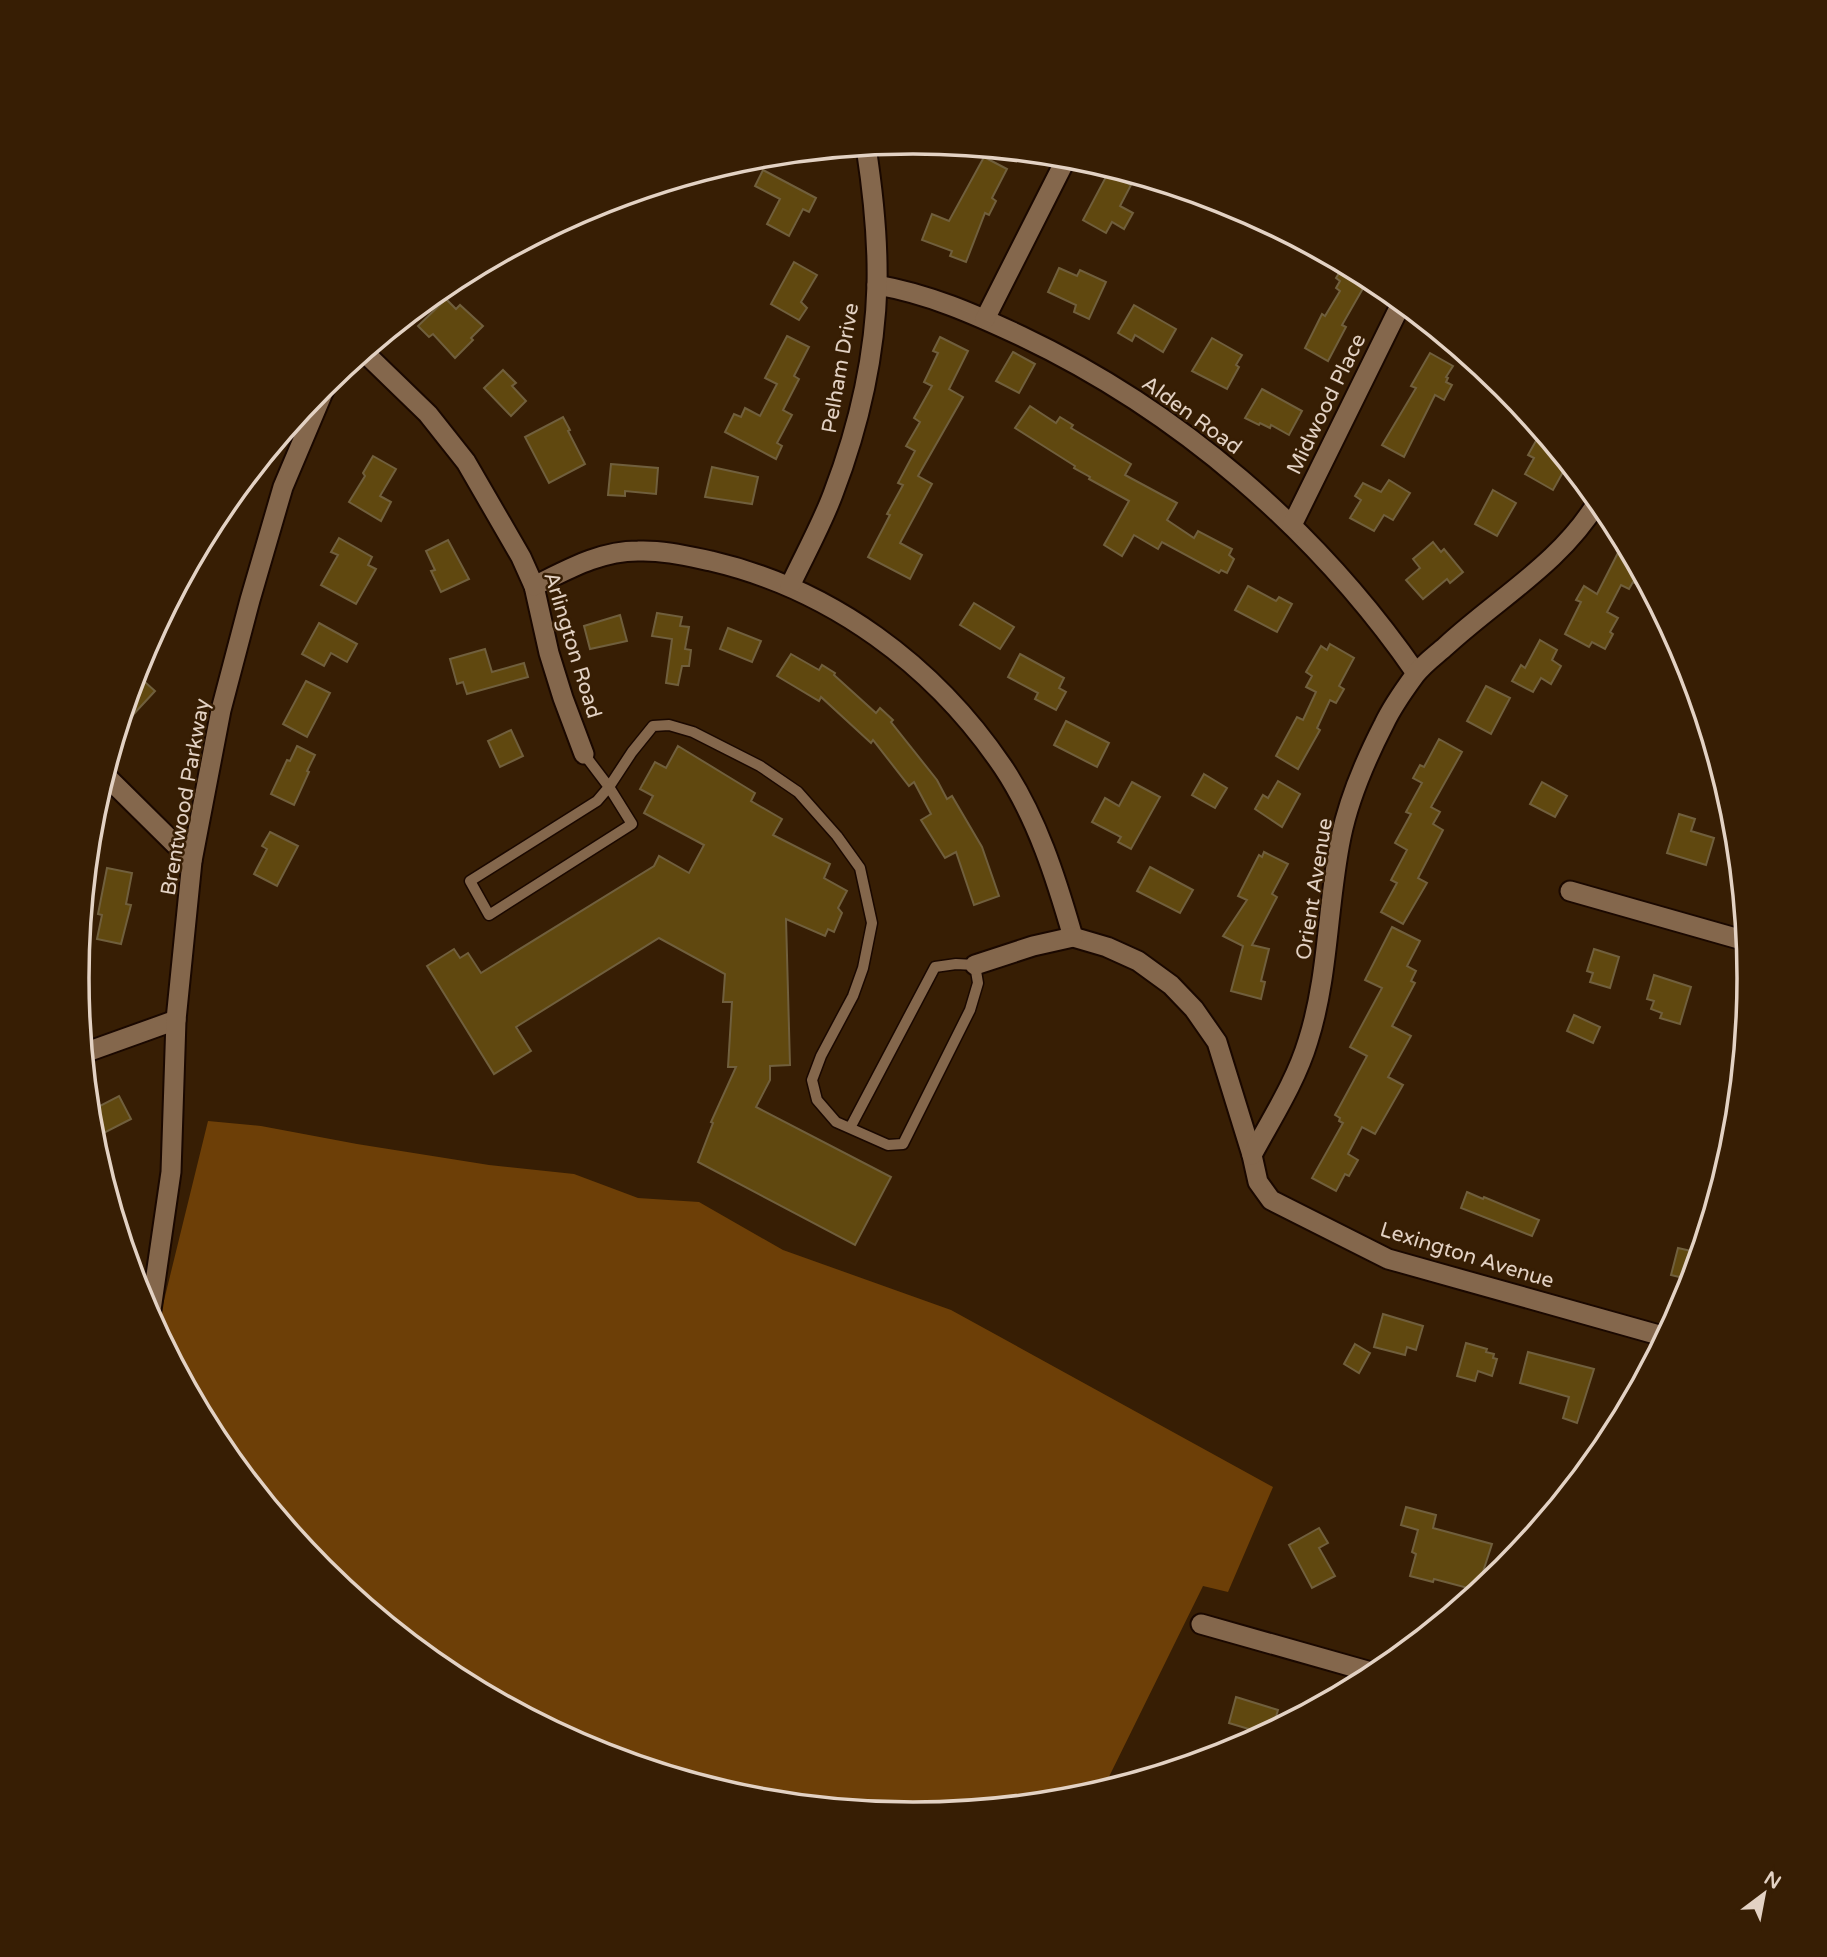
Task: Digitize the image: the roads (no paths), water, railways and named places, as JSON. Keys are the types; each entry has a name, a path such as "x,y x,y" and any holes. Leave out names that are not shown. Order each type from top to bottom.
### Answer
{"street":[{"name":"Pelham Drive","path":"790,586 832,497 863,393 874,327 877,285 873,198 867,156"},
{"path":"985,319 1061,168"},
{"name":"Alden Road","path":"877,285 908,290 985,319 1092,373 1151,411 1212,455 1292,525 1383,625 1416,673"},
{"name":"Midwood Place","path":"1292,525 1397,312"},
{"name":"Arlington Road","path":"371,358 428,414 466,462 522,557 534,586 549,653 563,698 584,754"},
{"name":"Brentwood Parkway","path":"153,1296 171,1172 176,1020 192,861 221,710 250,600 283,487 314,414"},
{"name":"Orient Avenue","path":"1252,1155 1286,1093 1308,1041 1325,967 1341,837 1356,787 1384,723 1416,673 1464,629 1510,595 1552,558 1592,512"},
{"path":"534,586 592,558 637,551 685,555 743,568 790,586 834,608 881,637 919,669 973,726 1004,768 1048,856 1073,937 1033,946 975,965"},
{"path":"113,783 192,861"},
{"path":"1570,891 1737,938"},
{"name":"Lexington Avenue","path":"1073,937 1107,947 1138,961 1171,985 1195,1009 1217,1042 1258,1182 1271,1200 1388,1259 1657,1334"},
{"path":"93,1050 176,1020"},
{"path":"1201,1624 1362,1670"}],"lane":[{"path":"584,754 609,787 632,824 489,915 470,880 597,801 609,787 632,752 653,726 669,725 693,732 760,766 798,792 853,857 860,868 872,923 863,968 853,996 821,1056 812,1080 817,1100 836,1122 888,1145 903,1143 970,1010 978,983 975,965 935,967 850,1128"}]}
